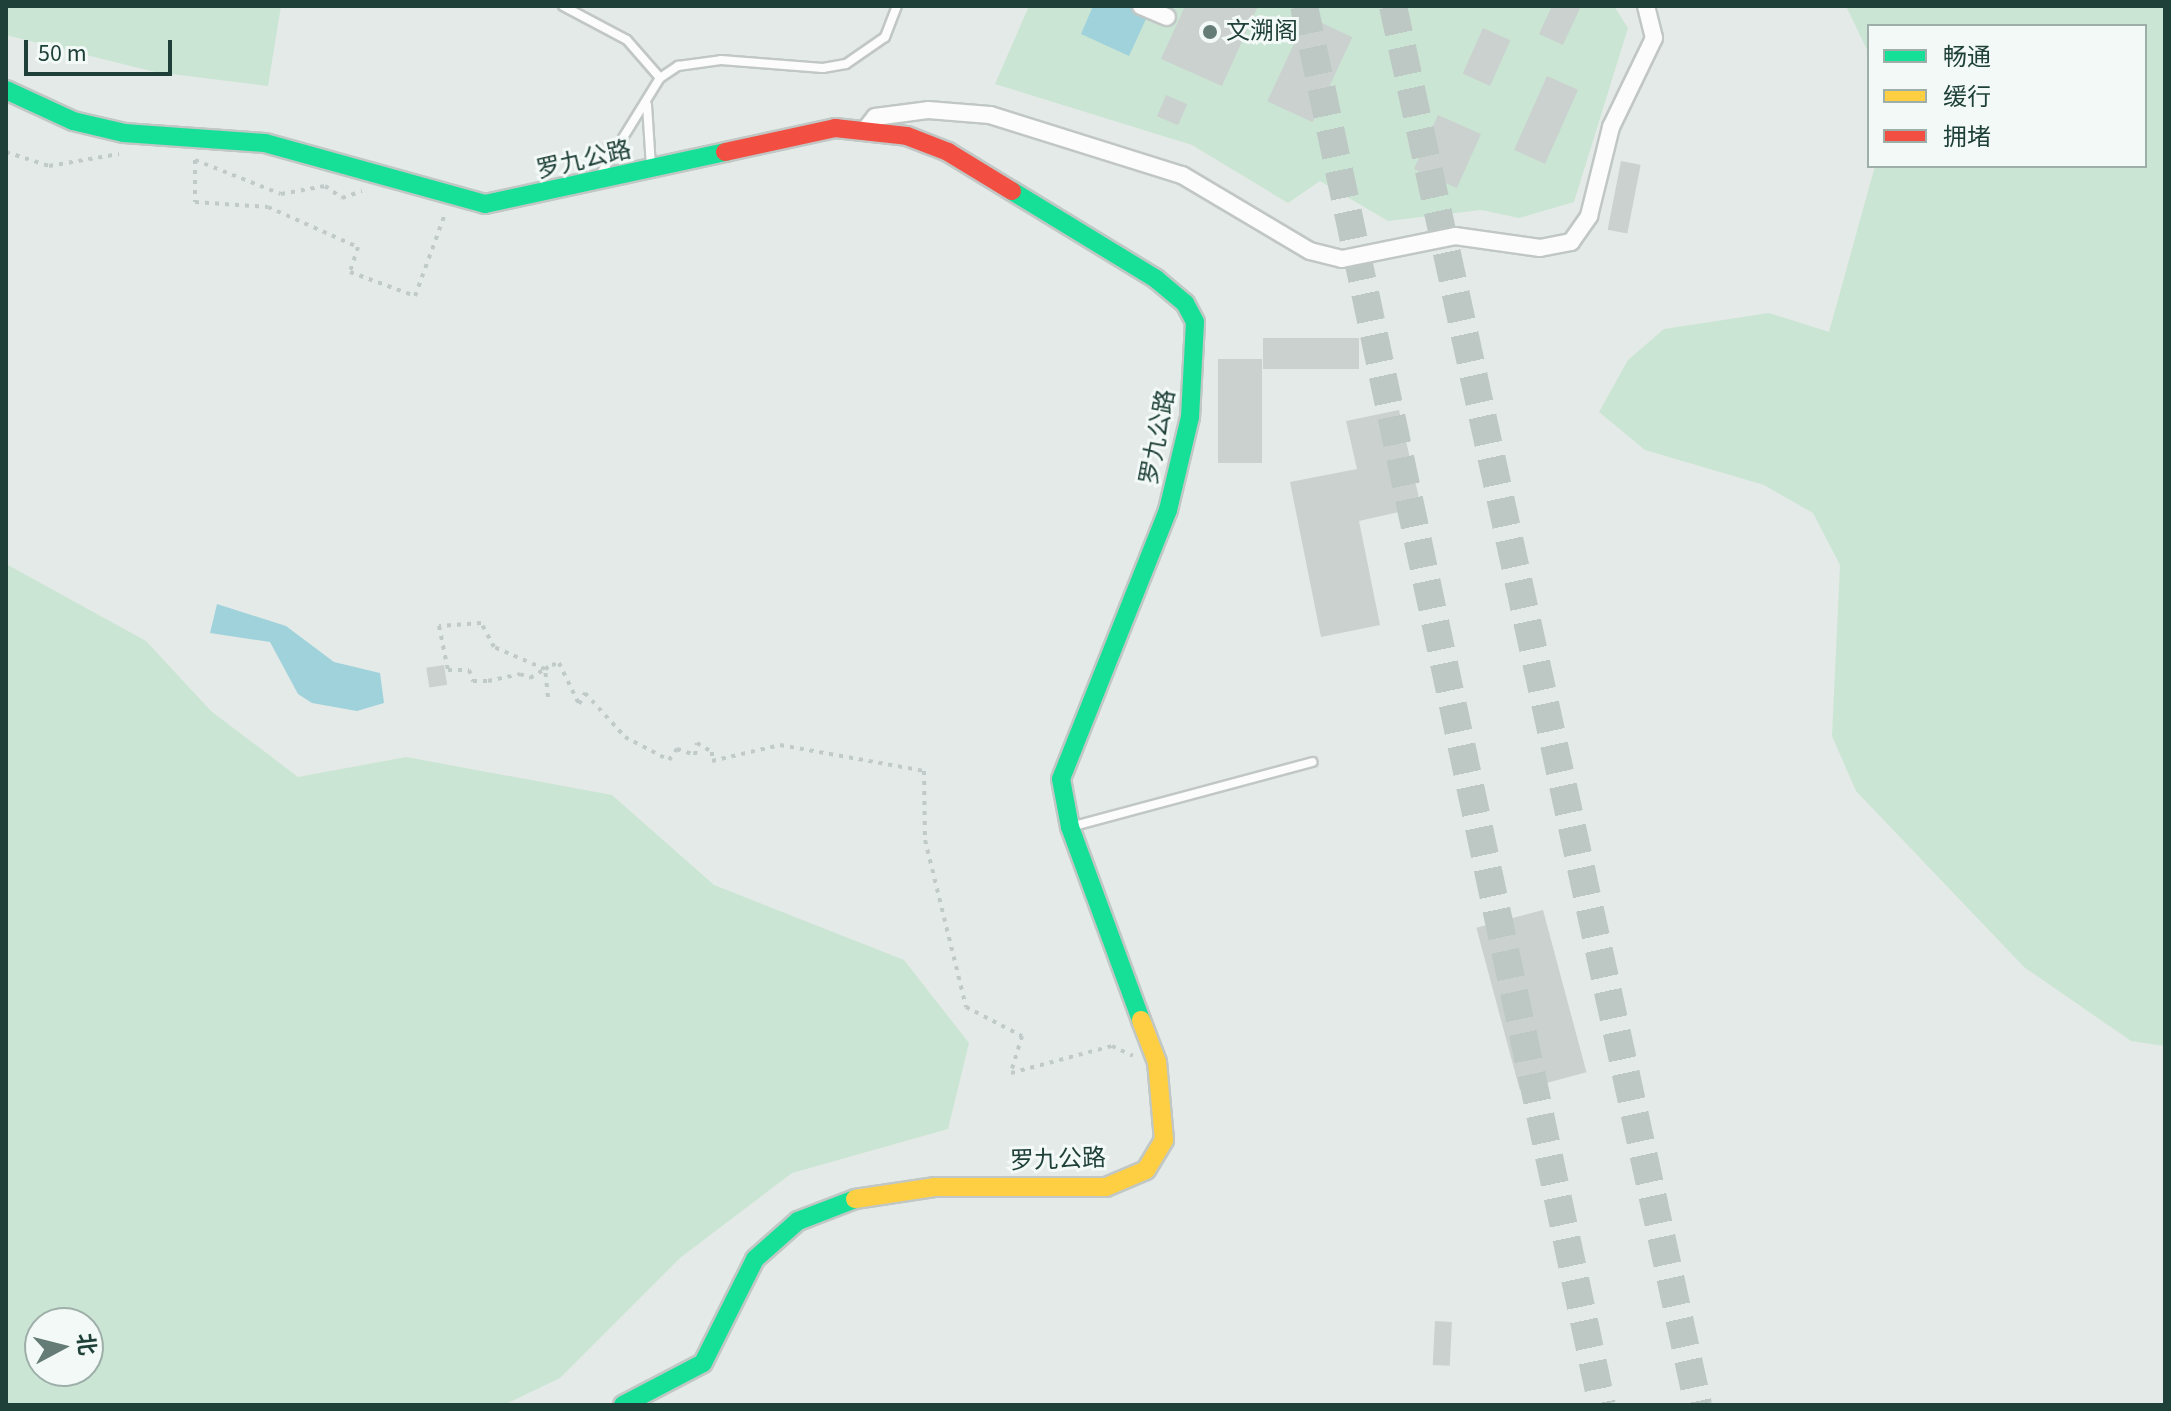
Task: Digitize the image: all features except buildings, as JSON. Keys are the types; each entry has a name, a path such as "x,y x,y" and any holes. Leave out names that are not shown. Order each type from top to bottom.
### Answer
{"street":[{"path":"1141,6 1163,15"},
{"path":"865,130 875,117 928,110 990,115 1182,175 1310,251 1342,259 1455,236 1540,248 1571,242 1589,216 1611,127 1654,38 1646,6"},
{"name":"罗九公路","path":"6,90 73,121 124,133 265,143 485,204 835,128 907,136 948,152 1156,279 1185,303 1195,322 1190,417 1168,510 1061,779 1070,827 1122,955 1157,1062 1166,1123 1164,1140 1146,1170 1106,1187 934,1187 867,1195 798,1221 755,1259 703,1363 623,1405"}],"lane":[{"path":"563,6 627,40 660,78"},
{"path":"595,182 647,105 660,78 699,60 846,64 885,37 897,6"},
{"path":"647,105 651,169"},
{"path":"1070,827 1312,762"}],"path":[{"path":"6,152 49,166 136,153"},
{"path":"185,157 281,194 325,186"},
{"path":"195,160 195,202 268,207 358,247 350,272 415,296 448,208 461,214"},
{"path":"545,669 494,647 481,623 439,626 448,670 469,670 473,681 520,674 530,678 559,663 579,704 585,693 625,737 669,760 677,749 695,755 697,743 712,752 712,761 780,745 924,771 925,840 966,1007 1022,1036 1011,1073 1112,1046 1157,1062"},
{"path":"545,669 548,697"}],"green space":[{"path":"6,6 281,6 268,86 155,72 6,35"},
{"path":"1029,6 1614,6 1628,28 1574,202 1519,218 1481,210 1388,221 1320,181 1288,203 1192,145 995,84"},
{"path":"1846,6 2165,6 2165,1046 2131,1041 2024,967 1856,791 1832,736 1840,565 1813,513 1764,485 1645,450 1599,412 1628,360 1664,329 1769,313 1829,332 1874,168 2147,168 2147,24 1867,24 1867,50"},
{"path":"6,564 146,641 211,711 298,777 406,757 612,795 714,885 904,960 969,1043 948,1129 792,1173 680,1258 560,1378 504,1405 6,1405"}],"water":[{"path":"1093,6 1152,6 1129,56 1081,34"},
{"path":"217,604 286,626 334,662 380,673 384,703 357,711 312,703 298,694 270,642 210,633"}],"tunnel":[{"path":"1304,6 1602,1405"},
{"path":"1393,6 1698,1405"}],"traffic: fast":[{"path":"6,90 73,121 124,133 265,143 485,204 725,152"},
{"path":"1012,191 1156,279 1185,303 1195,322 1190,417 1168,510 1061,779 1070,827 1141,1020"},
{"path":"623,1405 703,1363 755,1259 798,1221 855,1199"}],"traffic: slow":[{"path":"855,1199 934,1187 1106,1187 1146,1170 1164,1140 1157,1062 1141,1020"}],"traffic: jam":[{"path":"725,152 835,128 907,136 948,152 1012,191"}],"place":[{"name":"文溯阁","path":"1210,32"}]}
